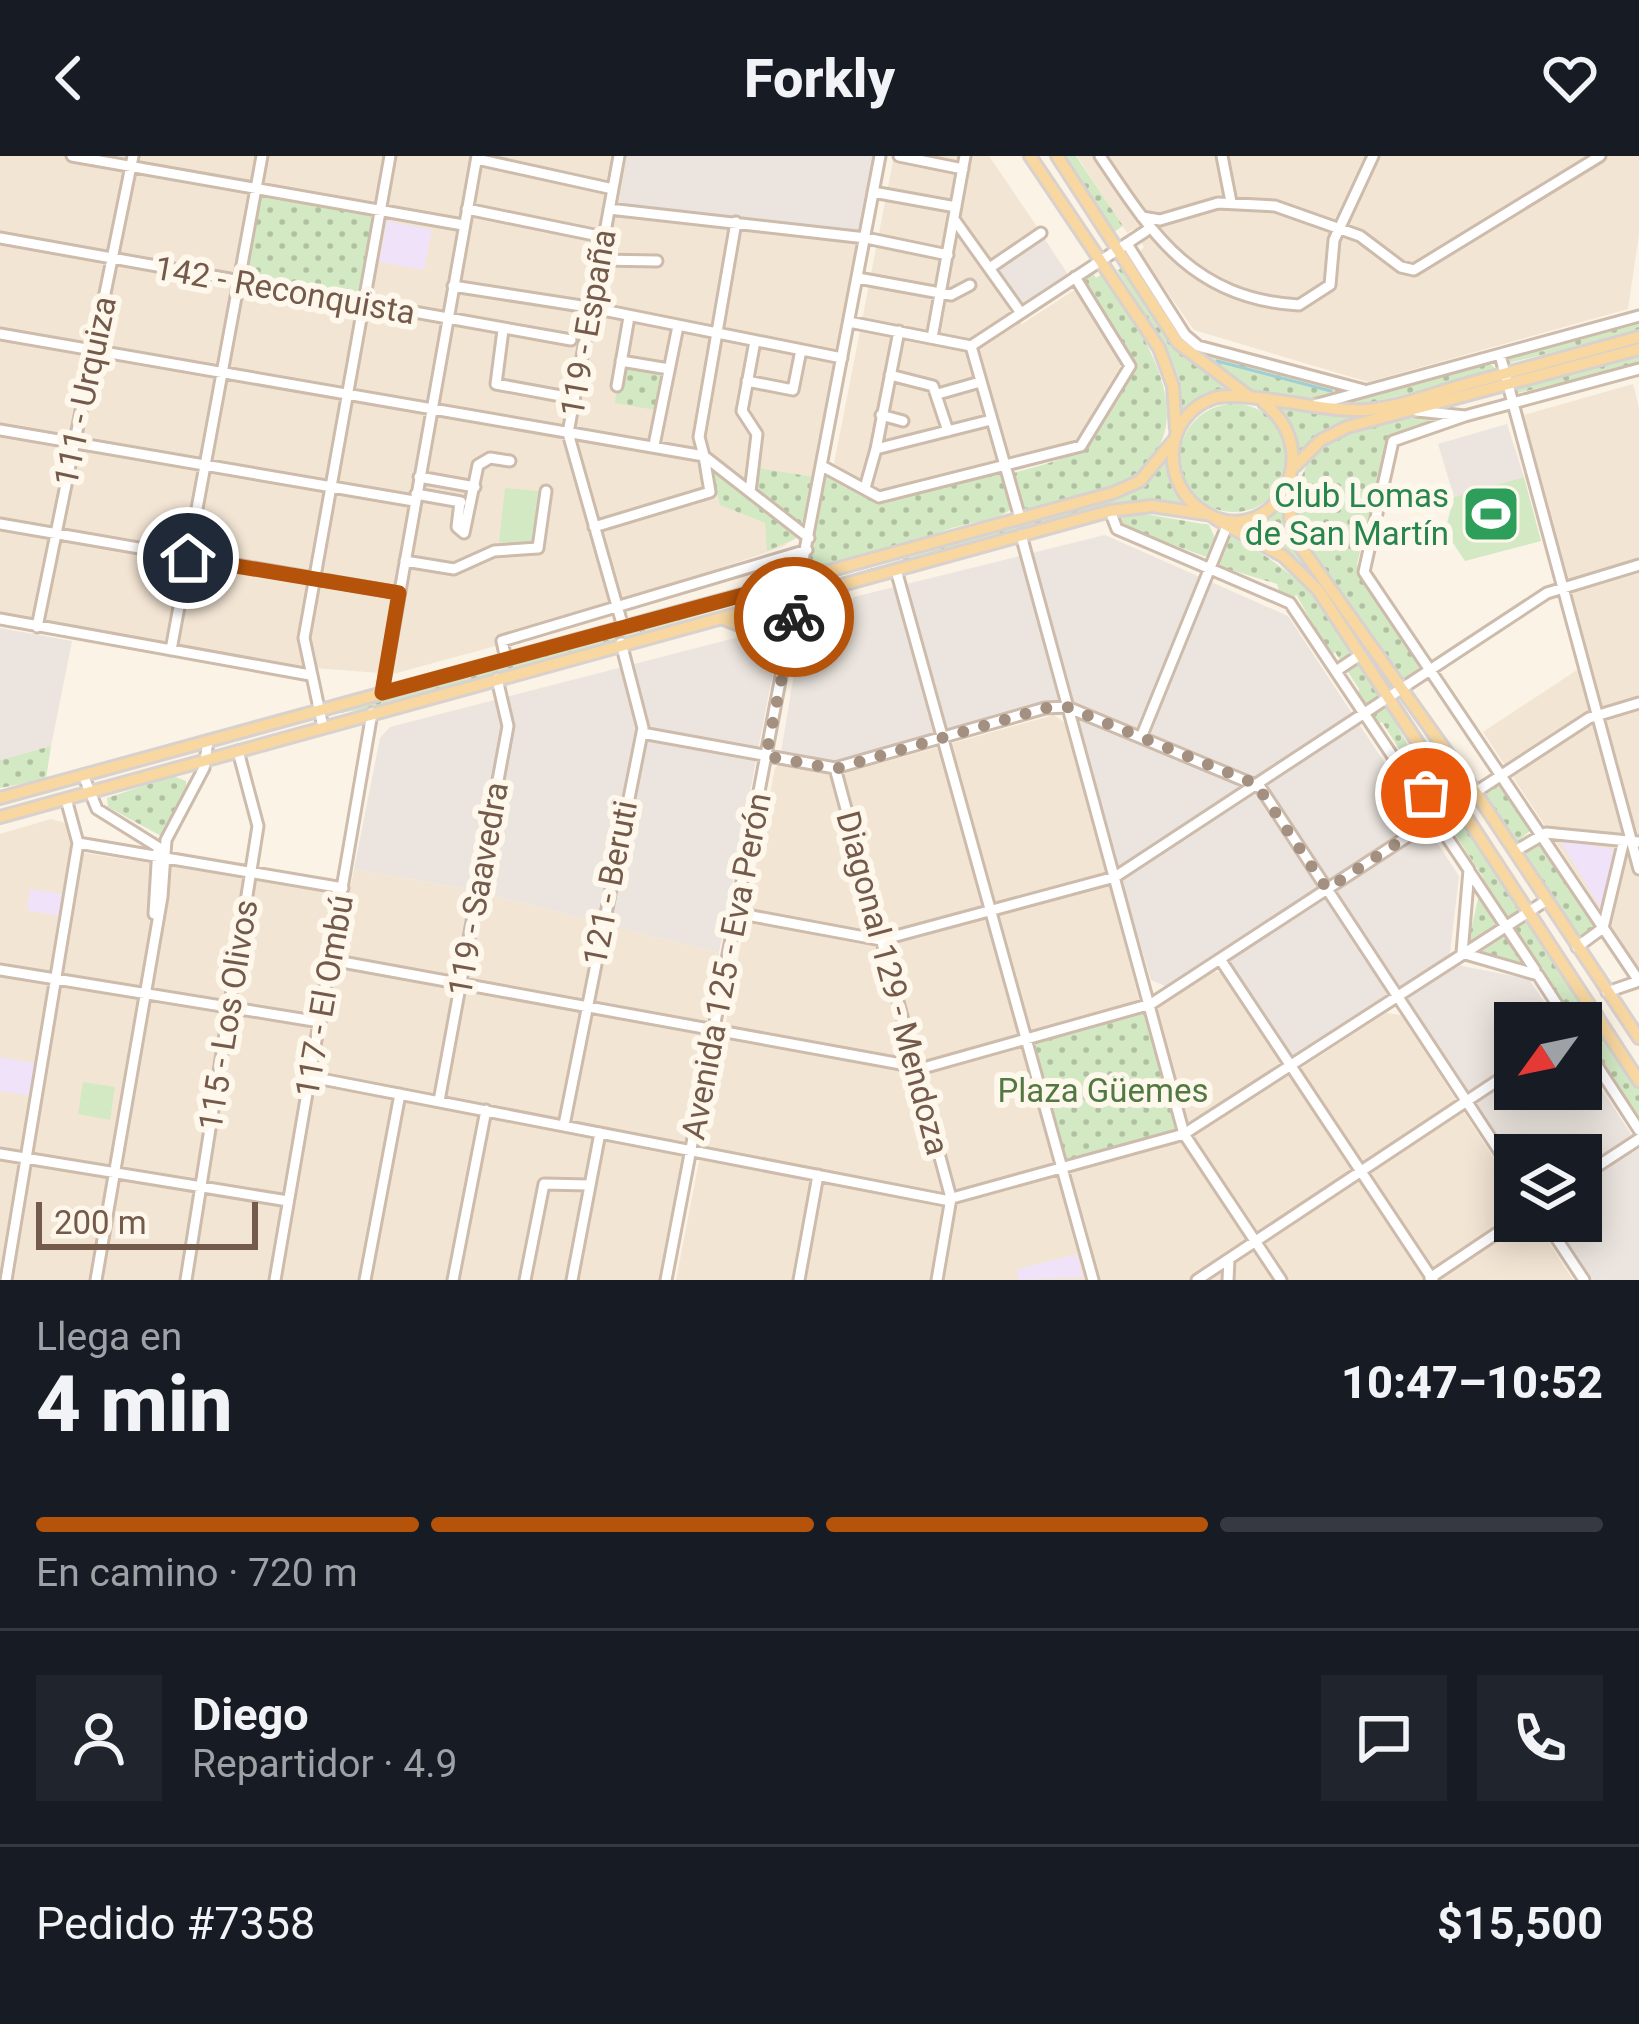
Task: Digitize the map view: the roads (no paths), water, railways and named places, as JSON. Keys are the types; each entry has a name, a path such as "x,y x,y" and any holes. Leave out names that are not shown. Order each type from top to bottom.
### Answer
{"main road":[{"path":"1030,156 1159,348 1173,386 1177,481 1210,515 1306,575 1588,1002"},
{"path":"1058,156 1132,240 1186,351 1264,403 1372,409 1639,349"},
{"path":"1295,466 1338,431 1639,337"},
{"path":"0,798 1131,487 1199,405 1215,398 1250,397"},
{"path":"1264,403 1289,430 1295,466 1291,480 1294,537 1515,850 1639,1038"},
{"path":"0,818 1109,511 1152,506 1253,516 1269,508 1291,480"},
{"path":"720,618 744,627 783,664"},
{"path":"1421,800 1431,782 1425,755"},
{"path":"1602,1023 1639,1081"}],"street":[{"path":"72,156 132,161 256,190 464,225"},
{"path":"171,650 262,156"},
{"path":"323,728 304,643 390,156"},
{"name":"119 - España","path":"620,156 568,433 622,627"},
{"name":"Avenida 125 - Eva Perón","path":"666,1280 880,156"},
{"path":"899,156 963,169"},
{"path":"932,338 965,156"},
{"path":"1100,156 1142,217"},
{"path":"1222,156 1231,202"},
{"path":"849,322 971,346 1132,240 1160,238 1217,285 1299,305 1330,285 1339,226 1372,156"},
{"path":"1142,217 1168,218 1192,207 1231,202 1292,209 1339,226 1414,270 1600,156"},
{"path":"382,693 477,157 613,189"},
{"name":"111 - Urquiza","path":"37,627 132,161"},
{"path":"874,192 956,206"},
{"path":"610,208 866,238 948,255"},
{"path":"466,209 604,237"},
{"path":"1132,240 1142,217"},
{"path":"1160,238 1168,218"},
{"path":"954,219 1021,313"},
{"path":"594,527 710,492 698,428 736,222"},
{"path":"991,267 1041,233"},
{"name":"142 - Reconquista","path":"0,238 571,340"},
{"path":"1132,240 1185,335 1198,346 1364,390"},
{"path":"600,260 657,261"},
{"path":"822,466 885,496 1082,446 1129,370 1126,355 1075,277"},
{"path":"858,278 955,295 970,285"},
{"name":"142 - Reconquista","path":"453,286 592,308 842,358"},
{"path":"1307,408 1639,316"},
{"path":"617,386 629,317"},
{"path":"654,445 678,326"},
{"path":"503,330 496,384 561,396"},
{"path":"865,488 899,331"},
{"path":"0,334 704,456 808,544"},
{"path":"750,492 757,434 742,417 755,341"},
{"path":"971,346 1020,518"},
{"path":"747,381 793,390 800,350"},
{"path":"1500,355 1639,869"},
{"path":"621,361 669,368"},
{"path":"1607,992 1639,981 1364,572 1393,441 1465,416 1637,370 1639,384"},
{"path":"890,375 929,384 938,394 948,431"},
{"path":"938,394 980,382"},
{"path":"1411,410 1465,416"},
{"path":"881,415 903,421"},
{"path":"876,449 991,420"},
{"path":"0,430 329,488 466,503 485,458 510,461"},
{"path":"419,477 475,487"},
{"path":"406,561 454,568 494,551 538,548 546,491"},
{"path":"1109,511 1117,529 1290,603 1555,1002"},
{"path":"0,524 399,593"},
{"path":"1142,735 1226,526"},
{"path":"1021,536 1184,1134 1281,1280"},
{"path":"506,659 502,641 808,544"},
{"path":"736,913 881,940 1115,877 1562,586 1639,565"},
{"path":"896,570 1093,1280"},
{"path":"0,620 310,675"},
{"name":"121 - Beruti","path":"564,1125 642,733 621,644"},
{"path":"1336,671 1360,655"},
{"name":"119 - Saavedra","path":"439,1101 508,726 497,679"},
{"path":"331,960 917,1069 1151,1004 1596,715 1639,704"},
{"path":"642,733 835,769 1067,707 1256,784 1494,1143"},
{"name":"117 - El Ombú","path":"274,1280 372,713"},
{"path":"97,1280 167,835 207,760 208,741"},
{"name":"115 - Los Olivos","path":"186,1280 259,826 238,751"},
{"name":"Diagonal 129 - Mendoza","path":"835,769 951,1198"},
{"path":"83,775 97,808 153,841 163,857"},
{"path":"6,1280 78,844 67,799"},
{"path":"1515,850 1541,833 1631,844"},
{"path":"78,844 343,888"},
{"path":"1577,947 1603,928 1631,844"},
{"path":"1462,953 1469,870"},
{"path":"311,1077 951,1198 1184,1134 1547,899"},
{"path":"1462,953 1538,975"},
{"path":"1220,959 1430,1279 1494,1235"},
{"path":"0,970 320,1022"},
{"path":"1602,1073 1639,1130"},
{"path":"1197,1280 1494,1083"},
{"path":"365,1280 400,1094"},
{"path":"453,1280 486,1110"},
{"path":"572,1280 599,1133"},
{"path":"1602,1163 1639,1139"},
{"path":"0,1154 288,1201"},
{"path":"799,1280 818,1175"},
{"path":"525,1280 544,1184 556,1180 588,1185"},
{"path":"937,1280 951,1198"},
{"path":"1559,1242 1584,1280"},
{"path":"1228,1280 1229,1259"}],"waterway":[{"path":"1217,361 1331,391"}],"place":[{"name":"Club Lomas de San Martín","path":"1491,514"}],"park label":[{"name":"Plaza Güemes","path":"1103,1090"}]}
